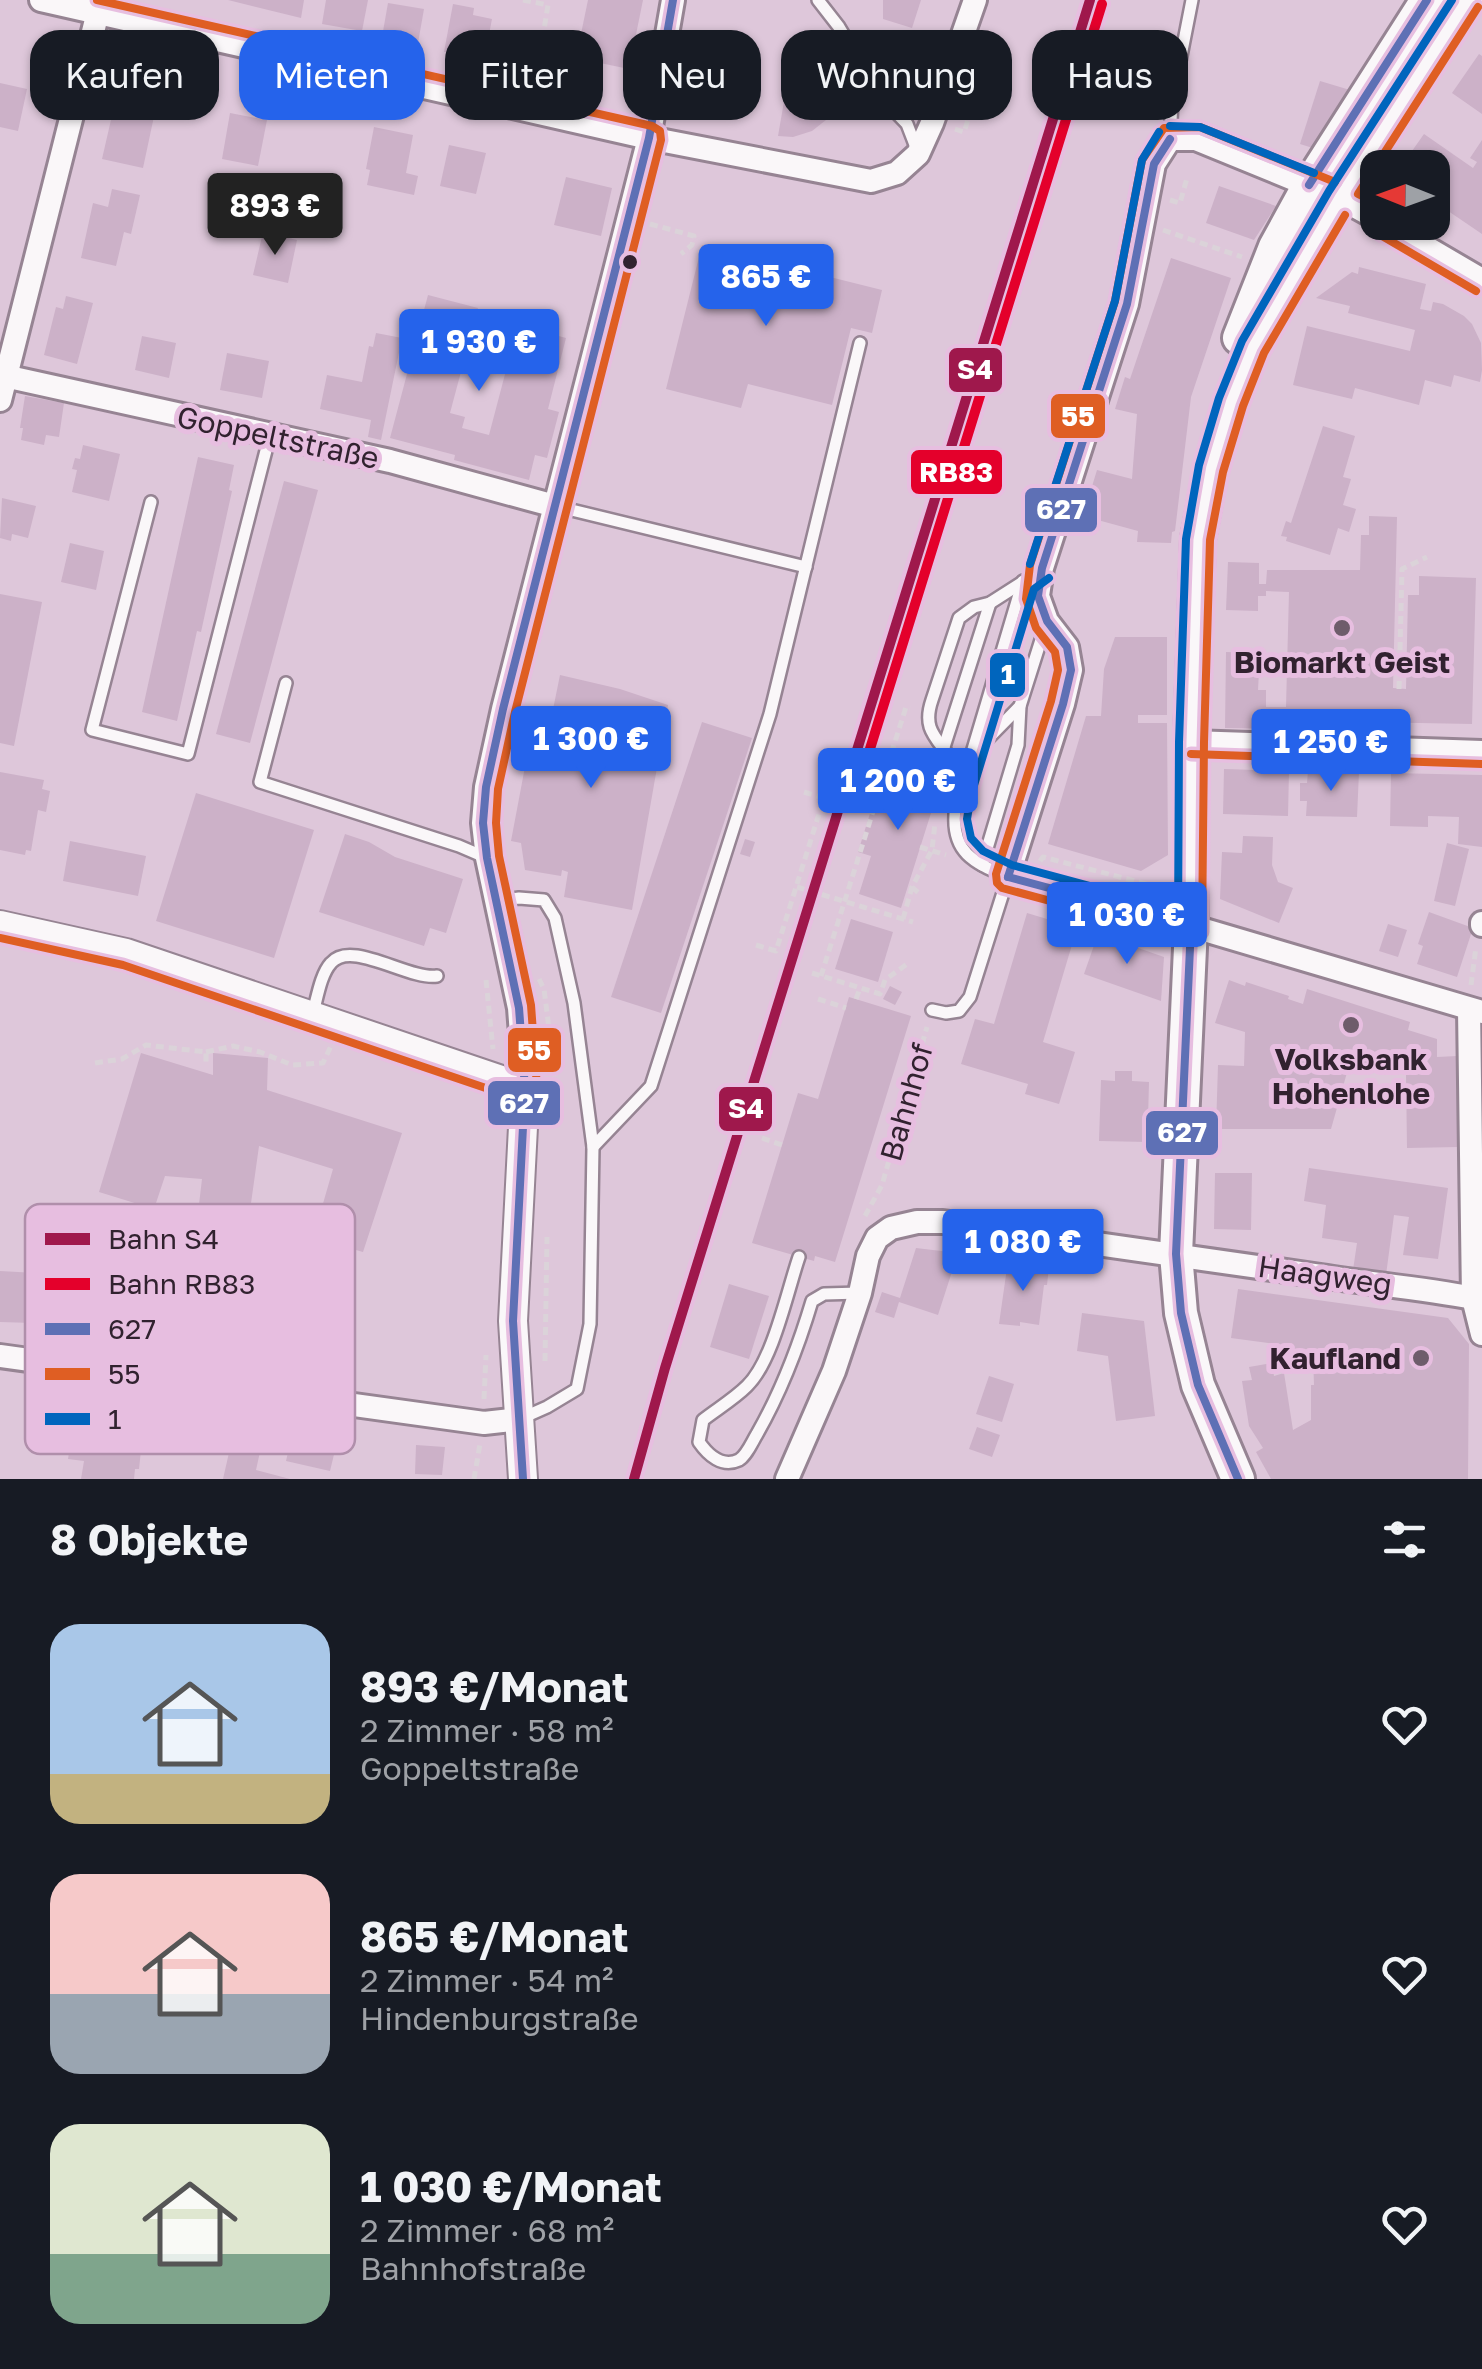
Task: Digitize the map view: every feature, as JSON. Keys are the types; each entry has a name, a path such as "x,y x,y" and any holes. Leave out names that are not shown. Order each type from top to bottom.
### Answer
{"main road":[{"path":"1231,402 1239,338 1277,243 1427,0"},
{"path":"1238,1479 1198,1385 1181,1313 1176,1254 1191,926 1191,742 1198,539 1211,470 1252,347 1340,198 1467,0"}],"street":[{"path":"41,0 101,6 445,90"},
{"path":"523,1479 513,1320 525,1088 518,1008 487,858 483,823 486,787 648,138 673,0"},
{"path":"570,120 871,182 897,173 918,154 974,0"},
{"path":"2,384 101,6"},
{"path":"1360,210 1196,139 1170,139 1154,164 1127,304 1033,574 1047,621 1068,647 1070,670 1017,879 1474,1006 1472,1298 1482,1334"},
{"path":"1413,240 1482,280"},
{"name":"Goppeltstraße","path":"2,384 390,461 555,506"},
{"path":"1191,742 1482,752"},
{"path":"0,925 126,953 525,1088"},
{"name":"Haagweg","path":"860,1293 868,1256 877,1238 891,1228 943,1222 1472,1298"},
{"path":"786,1479 834,1371 860,1293"},
{"path":"0,1356 25,1360"},
{"path":"355,1406 484,1424 520,1419"}],"lane":[{"path":"818,0 882,97 907,124 918,154"},
{"path":"1170,139 1172,102 1192,0"},
{"path":"593,1147 651,1086 770,714 860,343"},
{"path":"151,502 92,730 188,754 270,435"},
{"path":"555,506 806,567"},
{"path":"960,782 953,762 932,734 927,714 960,618 1033,574"},
{"path":"1017,879 982,865 964,852 957,838 955,810 960,782 1033,574"},
{"path":"944,750 990,603"},
{"path":"982,865 1018,745 1020,706 1047,621"},
{"path":"286,683 260,782 487,858"},
{"path":"970,756 1020,706"},
{"name":"Bahnhof","path":"932,1010 959,1011 970,998 1017,879"},
{"path":"497,901 544,900 555,918 574,1003 593,1147 590,1324 576,1389 520,1419"},
{"path":"312,1016 328,965 340,955 354,954 412,974 437,976"},
{"path":"799,1257 765,1358 750,1384 703,1420 699,1442 709,1456 725,1462 738,1460 746,1452 773,1406 812,1301 824,1294 860,1293"}],"path":[{"path":"524,0 548,5 544,30"},
{"path":"964,132 968,120"},
{"path":"1180,203 1187,178"},
{"path":"628,218 694,236 692,245 681,254"},
{"path":"1143,223 1253,260 1266,236 1277,243"},
{"path":"1399,688 1402,569 1428,557"},
{"path":"821,976 906,707 913,708"},
{"path":"892,753 948,771"},
{"path":"804,792 833,801"},
{"path":"756,945 776,952 824,798"},
{"path":"903,919 912,887 932,850 935,822"},
{"path":"920,847 930,850"},
{"path":"1017,879 1043,857 1154,886 1191,882"},
{"path":"797,887 913,922"},
{"path":"912,887 921,894"},
{"path":"1474,1006 1473,962 1482,924"},
{"path":"812,973 880,994 885,980 907,964"},
{"path":"856,1000 860,988"},
{"path":"818,998 846,1008"},
{"name":"Bahnhof","path":"882,1185 932,1010"},
{"path":"95,1063 122,1059 146,1045 206,1052 234,1046 292,1065 323,1063 340,1025"},
{"path":"206,1052 206,1062"},
{"path":"762,1138 782,1145"},
{"path":"474,1479 484,1424"}],"building":[{"path":"228,0 304,0 301,18"},
{"path":"326,0 368,0 362,30 322,24"},
{"path":"588,0 643,0 637,30 623,30 623,68 603,64 603,30 582,30"},
{"path":"883,0 921,0 912,28 883,19"},
{"path":"388,3 424,9 420,30 383,30"},
{"path":"453,4 474,8 473,15 492,19 490,30 448,30"},
{"path":"1479,54 1482,56 1482,114 1452,93"},
{"path":"1320,81 1350,90 1316,149 1300,144"},
{"path":"0,83 27,89 18,131 0,127"},
{"path":"230,113 239,115 239,120 267,120 258,166 222,159"},
{"path":"781,119 826,120 812,131 793,137 778,136"},
{"path":"111,120 153,120 143,168 102,159"},
{"path":"374,127 413,135 406,173 418,176 414,195 367,185"},
{"path":"1424,134 1447,150 1413,150"},
{"path":"1482,140 1482,234 1450,212 1450,152 1473,168 1477,162 1470,158"},
{"path":"449,145 486,153 476,194 440,186"},
{"path":"566,177 612,188 601,236 554,225"},
{"path":"1219,186 1276,206 1254,240 1206,223"},
{"path":"112,189 140,195 131,234 124,232 116,266 81,258 93,203 108,207"},
{"path":"263,232 297,240 288,283 253,275"},
{"path":"702,245 882,290 872,333 851,328 832,405 748,384 741,408 666,389"},
{"path":"1171,258 1231,278 1191,397 1171,543 1137,542 1138,531 1083,516 1097,470 1132,479 1137,414 1115,409 1125,377 1130,379"},
{"path":"1359,267 1426,284 1420,309 1431,311 1433,302 1464,316 1481,343 1480,382 1454,375 1451,387 1425,380 1419,405 1355,388 1352,399 1293,385 1307,326 1410,351 1415,330 1348,313 1350,306 1316,298 1352,272 1358,274"},
{"path":"428,295 478,308 450,413 465,417 462,428 489,435 518,325 566,338 548,409 559,412 547,458 535,455 529,480 390,438"},
{"path":"66,296 93,303 77,364 44,355 56,307 63,309"},
{"path":"376,333 402,338 381,440 368,437 371,420 320,409 327,375 362,382 369,346 373,347"},
{"path":"142,336 176,343 169,378 135,370"},
{"path":"227,353 269,361 262,398 220,390"},
{"path":"25,396 64,403 59,437 46,435 44,445 21,440"},
{"path":"1323,426 1355,436 1343,477 1351,479 1343,505 1356,509 1349,532 1338,528 1330,555 1281,536 1286,521 1291,523"},
{"path":"83,445 120,454 109,501 72,492 77,470 72,469 75,458 80,459"},
{"path":"198,457 234,465 229,490 232,491 177,721 142,712"},
{"path":"284,481 318,490 250,743 216,734"},
{"path":"2,498 36,506 28,538 12,534 11,541 0,538"},
{"path":"1369,516 1397,517 1393,688 1406,689 1408,595 1419,595 1419,576 1476,578 1472,724 1314,721 1314,731 1302,730 1302,720 1286,720 1286,729 1225,728 1226,652 1260,653 1258,690 1266,690 1266,707 1286,707 1289,592 1266,591 1266,596 1258,596 1258,611 1226,610 1228,562 1259,563 1259,584 1266,584 1267,570 1360,570 1361,535 1369,535"},
{"path":"70,543 104,551 96,590 61,582"},
{"path":"0,594 42,602 14,746 0,743"},
{"path":"1115,637 1167,637 1167,715 1138,715 1138,723 1167,723 1168,855 1141,871 1048,844 1086,716 1101,716 1104,669"},
{"path":"560,675 668,705 632,910 564,897 568,872 562,870 561,876 525,870 521,843 511,841 531,735 547,739"},
{"path":"702,722 752,738 661,1013 611,997"},
{"path":"901,761 943,775 901,908 859,894 871,856 858,852 877,791 890,795"},
{"path":"1224,769 1289,771 1288,816 1223,814"},
{"path":"1308,771 1359,772 1357,817 1306,816 1307,801 1300,801 1300,783 1307,783"},
{"path":"0,772 44,780 42,789 50,791 46,812 38,810 31,851 26,850 25,855 0,850"},
{"path":"1391,773 1482,775 1482,847 1458,844 1459,817 1428,816 1428,827 1390,826"},
{"path":"196,793 314,830 274,958 156,921"},
{"path":"345,834 395,857 463,879 446,933 430,928 424,946 319,912"},
{"path":"1243,836 1273,837 1272,865 1278,882 1293,888 1279,923 1220,899 1222,852 1242,853"},
{"path":"745,839 755,842 750,857 740,854"},
{"path":"70,841 146,856 138,896 63,881"},
{"path":"1447,843 1469,849 1455,906 1434,901"},
{"path":"1429,912 1473,928 1457,977 1417,964 1423,946 1418,944"},
{"path":"1027,913 1077,928 1043,1042 1075,1052 1059,1104 1025,1094 1028,1084 961,1064 975,1019 994,1024"},
{"path":"851,919 893,932 878,982 835,969"},
{"path":"1388,924 1407,930 1398,957 1379,951"},
{"path":"1098,934 1164,957 1161,1001 1084,974"},
{"path":"1229,980 1245,986 1246,982 1303,1004 1307,989 1410,1022 1408,1030 1437,1039 1437,1057 1457,1056 1458,1147 1407,1148 1406,1075 1363,1063 1360,1073 1348,1069 1331,1129 1216,1129 1218,1065 1244,1066 1245,1032 1215,1023"},
{"path":"890,986 902,992 895,1005 883,999"},
{"path":"849,997 911,1016 835,1262 815,1256 814,1261 752,1243 798,1093 818,1099"},
{"path":"141,1053 213,1075 213,1053 268,1058 267,1090 402,1133 363,1252 355,1250 355,1204 323,1204 333,1169 259,1146 251,1204 199,1204 202,1179 165,1176 156,1204 138,1204 99,1192"},
{"path":"1115,1071 1132,1071 1132,1081 1149,1082 1148,1119 1159,1119 1159,1135 1148,1135 1148,1142 1099,1141 1101,1080 1115,1081"},
{"path":"1309,1168 1448,1188 1438,1259 1403,1255 1409,1217 1394,1215 1386,1275 1353,1270 1357,1243 1322,1238 1326,1205 1304,1201"},
{"path":"1215,1173 1252,1173 1251,1230 1214,1229"},
{"path":"916,1248 958,1253 938,1315 899,1302 894,1318 875,1312 882,1292 900,1298"},
{"path":"1008,1261 1049,1267 1039,1325 999,1324"},
{"path":"0,1271 25,1272 25,1323 0,1322"},
{"path":"729,1284 769,1296 749,1359 710,1347"},
{"path":"1238,1289 1448,1318 1469,1344 1468,1479 1271,1479 1256,1452 1263,1448 1249,1426 1242,1381 1252,1380 1249,1367 1272,1363 1274,1376 1284,1373 1293,1430 1311,1420 1313,1355 1283,1350 1283,1345 1231,1338"},
{"path":"1082,1313 1144,1321 1155,1416 1116,1421 1108,1356 1077,1351"},
{"path":"989,1376 1014,1384 1002,1422 976,1414"},
{"path":"977,1427 1000,1435 992,1457 969,1449"},
{"path":"416,1445 445,1447 442,1475 415,1474"},
{"path":"69,1454 141,1454 134,1479 81,1479 84,1461 68,1459"},
{"path":"229,1454 260,1454 256,1470 290,1479 223,1479"},
{"path":"288,1454 334,1454 330,1471 286,1461"}],"rail line":[{"name":"S4","path":"634,1479 665,1368 1090,0"},
{"name":"RB83","path":"855,797 1102,4"}],"transit line":[{"name":"55","path":"0,938 123,965 521,1100 534,1096 537,1087 531,1005 499,856 498,789 661,140 660,131 652,126 97,0"},
{"name":"627","path":"523,1479 513,1321 525,1088 519,1008 487,858 483,823 486,787 649,138 673,0"},
{"name":"627","path":"1309,185 1427,0"},
{"name":"1","path":"1178,926 1186,539 1199,465 1219,398 1242,341 1329,191 1452,0"},
{"name":"55","path":"1386,150 1478,7"},
{"name":"1","path":"1170,126 1200,127 1314,173"},
{"name":"55","path":"1335,182 1200,127 1164,128 1142,160 1115,301 1030,565 1026,599 1036,628 1055,652 1058,670 996,874 1002,888 1188,938 1202,932 1210,540 1223,472 1264,353 1345,215"},
{"name":"1","path":"1030,564 1115,301 1142,160 1159,132"},
{"name":"627","path":"1008,877 1071,670 1067,647 1047,621 1038,596 1042,568 1127,304 1154,164 1170,139"},
{"name":"55","path":"1360,191 1360,195"},
{"name":"55","path":"1389,240 1476,291"},
{"name":"1","path":"1049,578 1034,589 971,795 967,819 971,838 983,851 1012,865 1194,914"},
{"name":"55","path":"1191,754 1482,764"},
{"name":"627","path":"1008,877 1191,926"},
{"name":"627","path":"1191,926 1176,1254 1181,1313 1198,1385 1238,1479"}],"place":[{"name":"Biomarkt Geist","path":"1342,628"},
{"name":"Volksbank Hohenlohe","path":"1351,1025"},
{"name":"Kaufland","path":"1421,1358"}]}
